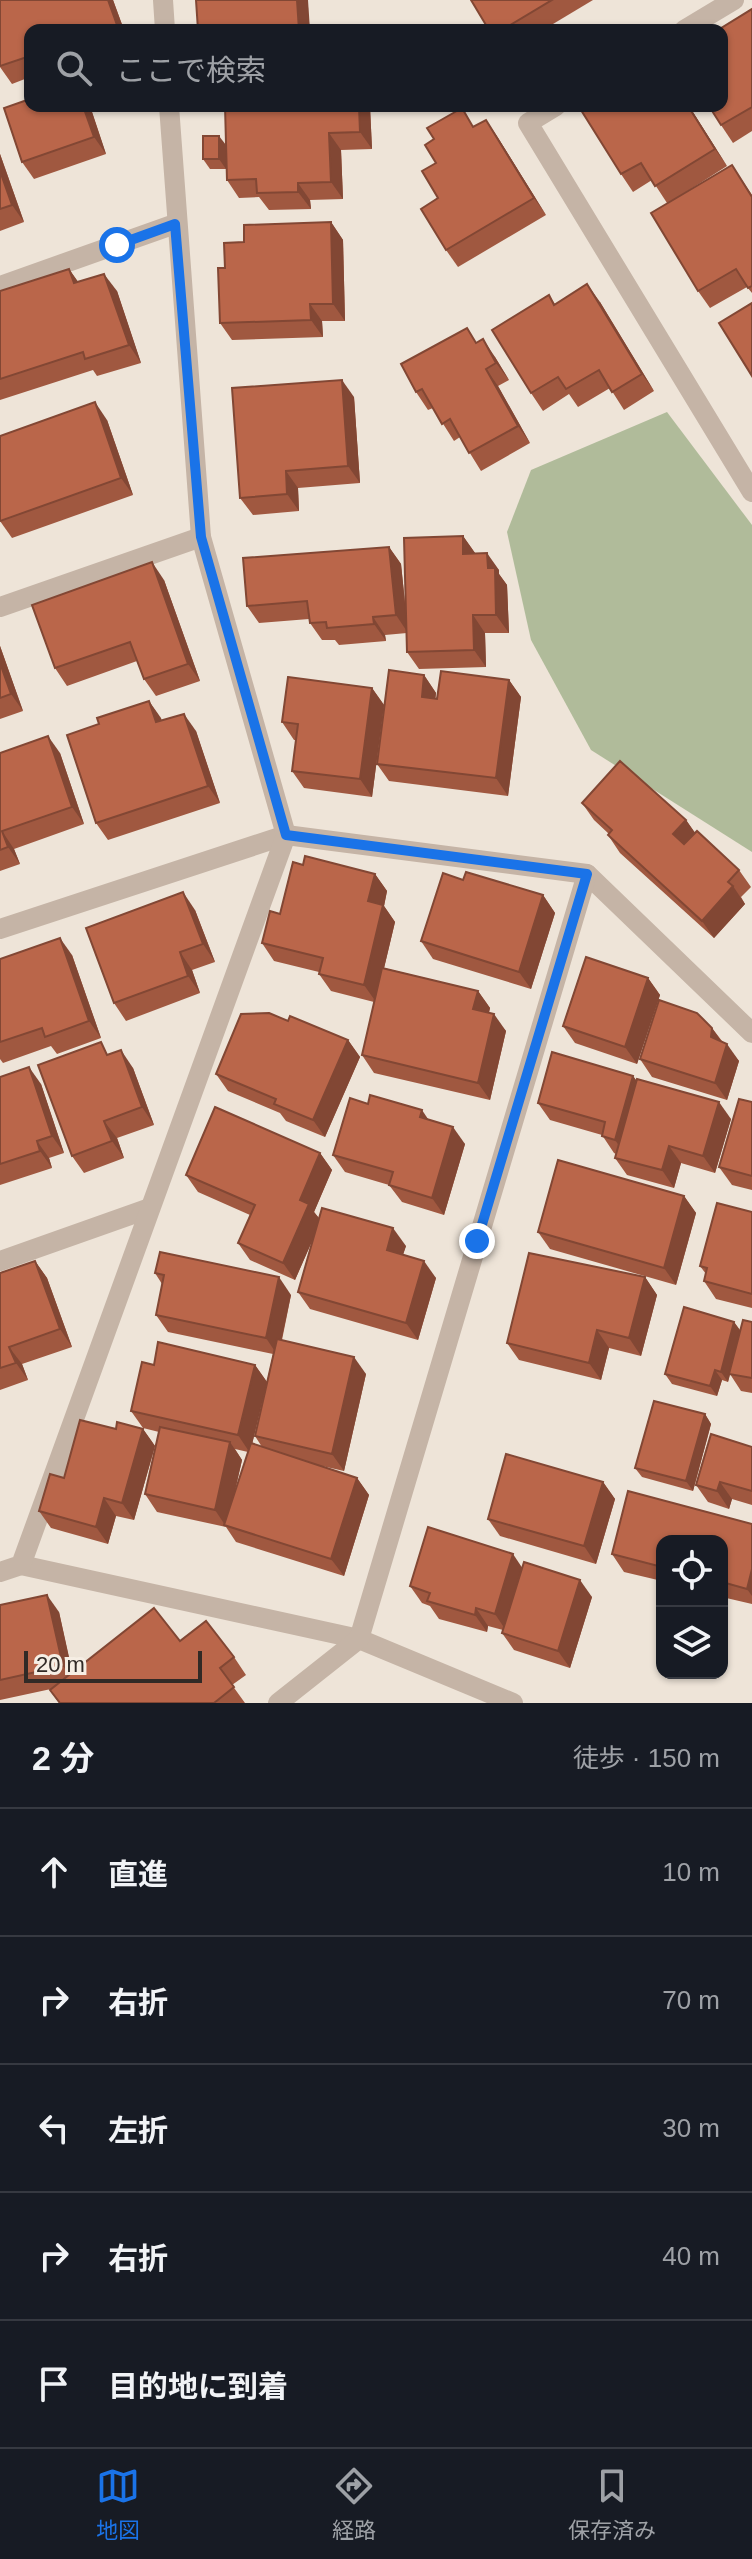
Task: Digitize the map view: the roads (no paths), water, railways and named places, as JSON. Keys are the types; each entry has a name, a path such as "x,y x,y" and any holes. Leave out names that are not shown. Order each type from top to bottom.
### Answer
{"street":[{"path":"163,0 165,24"},
{"path":"694,24 734,0"},
{"path":"21,1565 286,835 201,537 175,224 169,112"},
{"path":"546,112 528,123 752,492"},
{"path":"0,286 175,224"},
{"path":"0,607 201,537"},
{"path":"0,929 286,835 587,874 752,1033"},
{"path":"278,1703 359,1639 587,874"},
{"path":"0,1261 150,1208"},
{"path":"0,1572 21,1565 359,1639 513,1703"}]}
